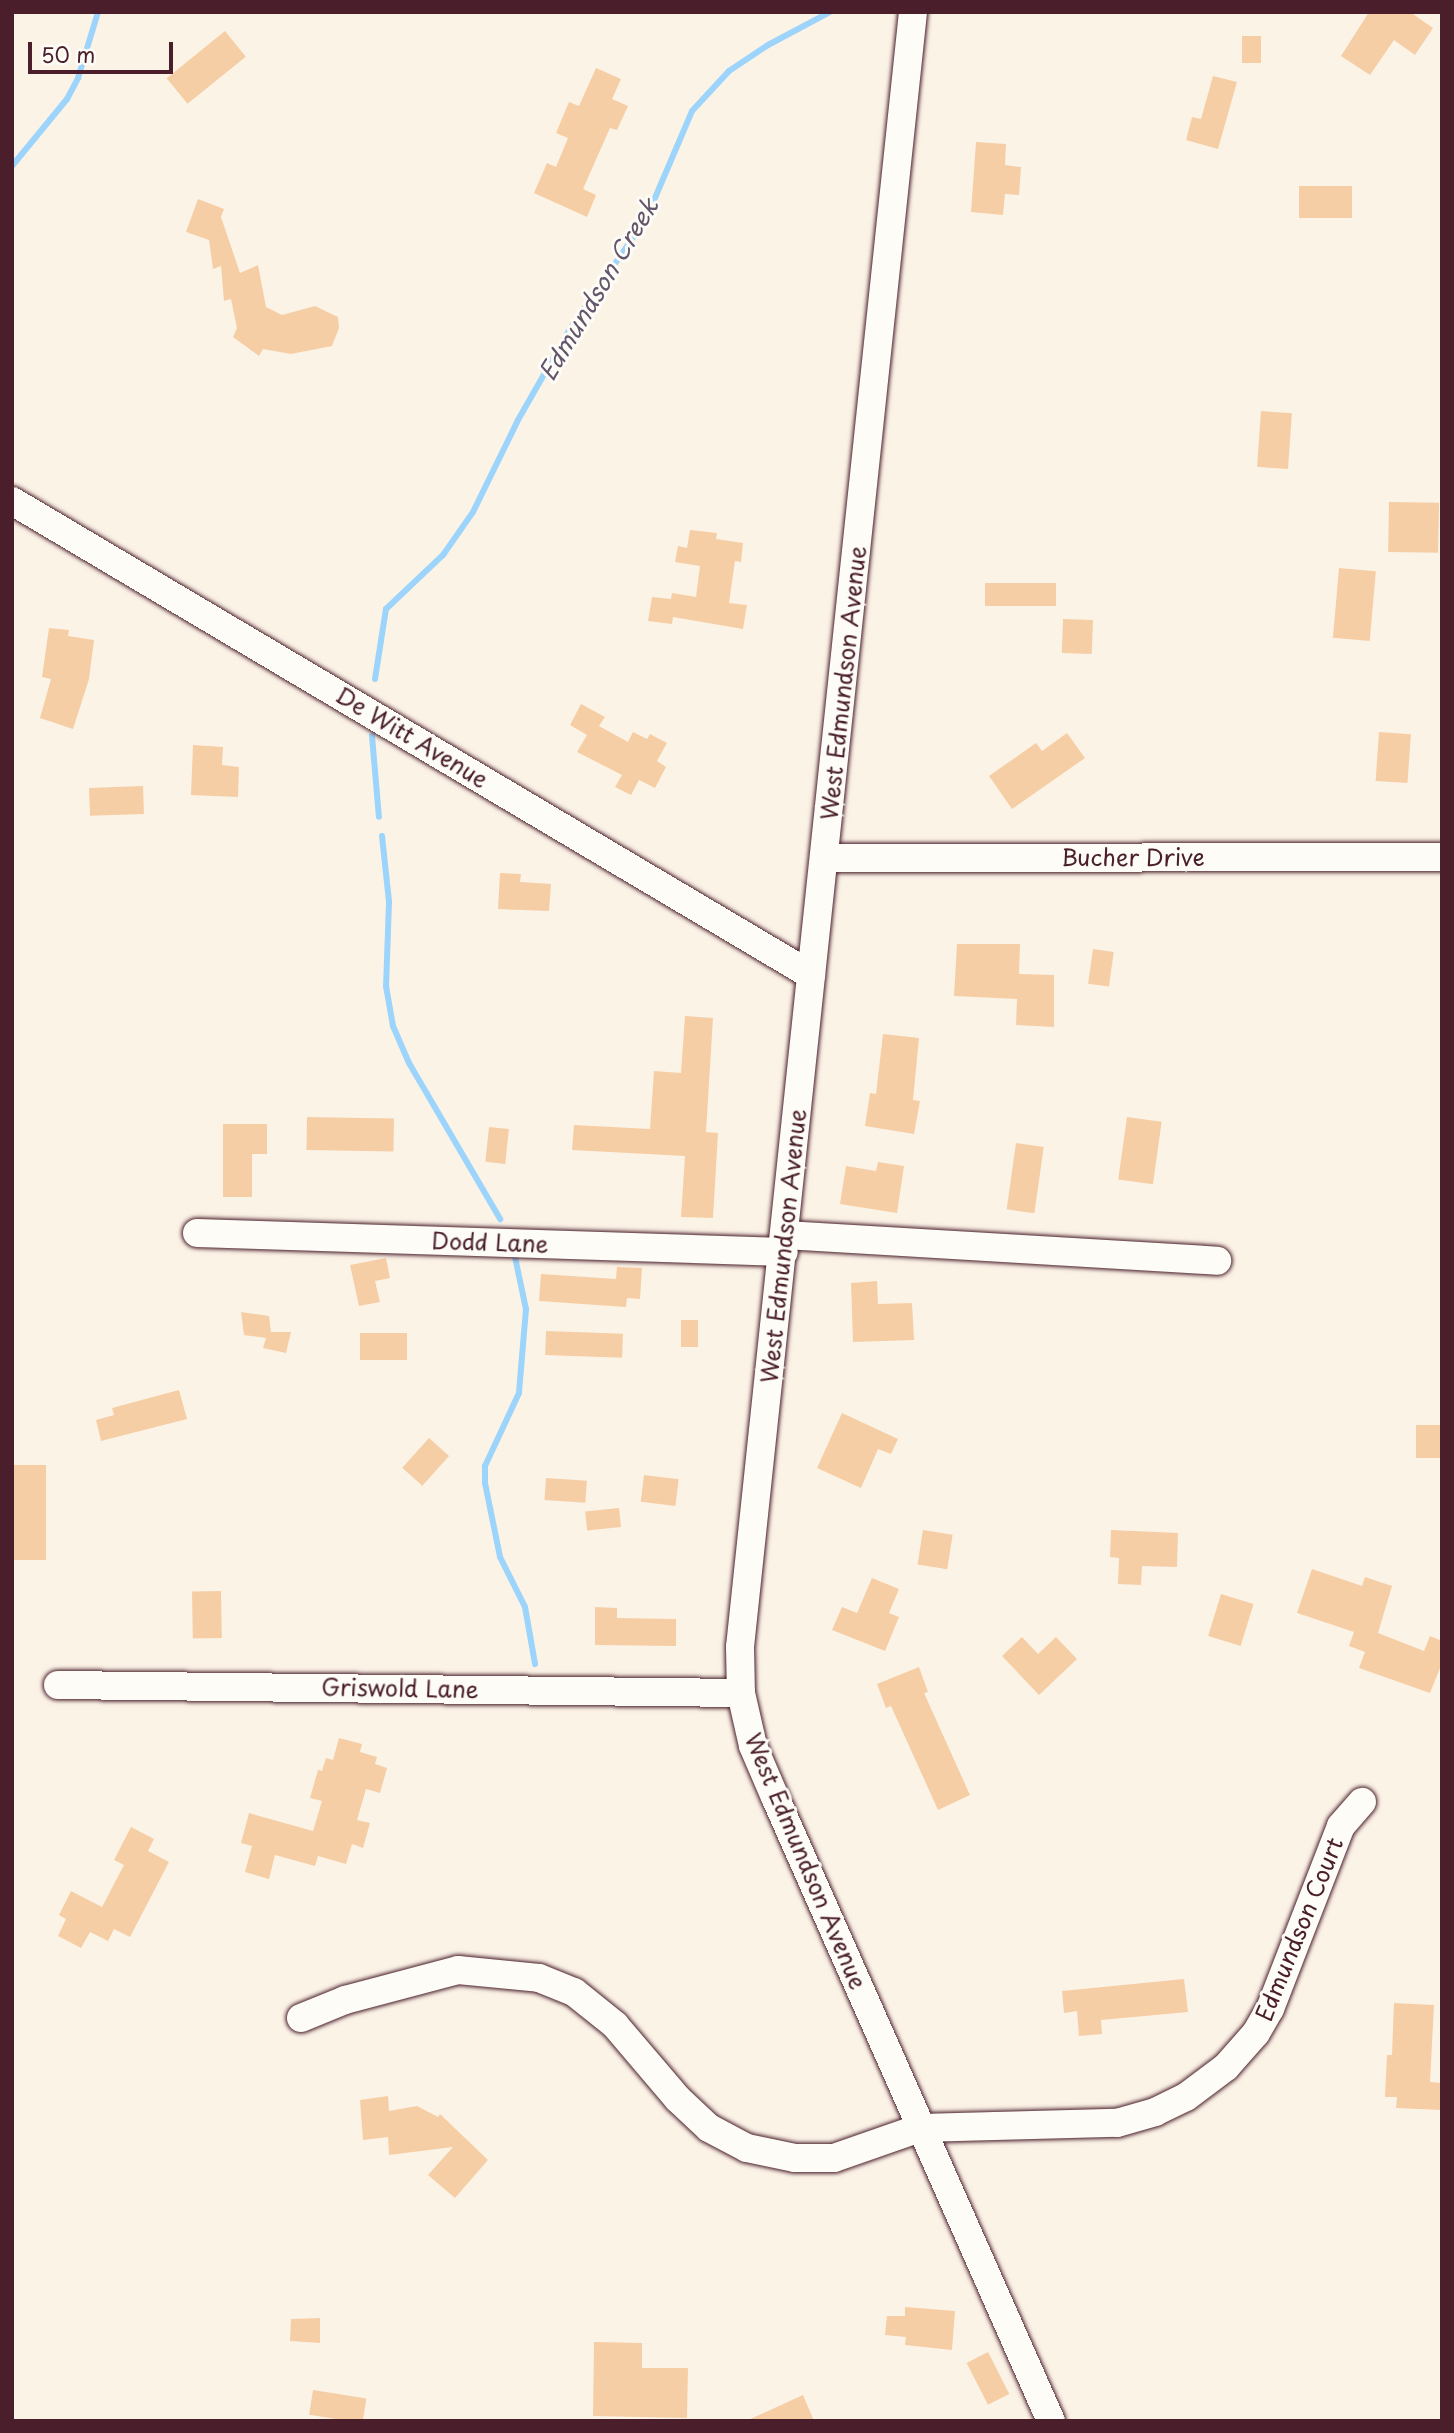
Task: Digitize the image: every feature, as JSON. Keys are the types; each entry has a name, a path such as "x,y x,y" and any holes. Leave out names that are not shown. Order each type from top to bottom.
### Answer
{"street":[{"name":"West Edmundson Avenue","path":"913,12 740,1647 741,1693 754,1746 775,1797 1051,2421"},
{"name":"De Witt Avenue","path":"12,501 811,975"},
{"name":"Bucher Drive","path":"825,858 1442,857"},
{"name":"Dodd Lane","path":"197,1233 784,1243 1217,1261"},
{"name":"Griswold Lane","path":"58,1685 741,1693"},
{"name":"Edmundson Court","path":"301,2018 345,2000 458,1970 538,1978 574,1992 615,2025 678,2099 709,2128 747,2148 795,2158 834,2158 920,2128 1117,2123 1155,2112 1186,2097 1226,2067 1256,2033 1270,2009 1341,1826 1362,1802"}],"building":[{"path":"1369,12 1410,12 1433,28 1415,55 1394,40 1370,75 1341,56"},
{"path":"225,31 246,57 187,104 167,78"},
{"path":"1242,36 1261,36 1261,63 1242,63"},
{"path":"596,68 621,79 612,99 628,106 617,130 610,128 583,189 596,195 587,217 534,193 547,163 556,167 568,138 556,133 569,102 579,106"},
{"path":"1213,76 1237,82 1218,149 1186,140 1192,117 1201,119"},
{"path":"976,142 1006,144 1005,165 1021,167 1019,195 1005,194 1003,215 971,212"},
{"path":"1299,186 1352,186 1352,218 1299,218"},
{"path":"198,199 224,209 221,217 240,273 258,265 266,307 282,315 315,306 338,317 339,328 332,346 291,354 263,349 259,356 233,337 237,328 231,299 224,301 221,266 213,269 209,240 186,232"},
{"path":"1261,411 1292,413 1288,469 1257,467"},
{"path":"1389,502 1439,503 1438,553 1388,552"},
{"path":"690,530 717,533 716,539 743,543 741,562 735,561 729,603 747,605 743,629 673,617 672,624 648,621 652,597 671,599 672,593 696,597 700,566 675,562 678,546 687,548"},
{"path":"1339,568 1376,571 1370,641 1333,638"},
{"path":"985,583 1056,583 1056,606 985,606"},
{"path":"1063,619 1093,620 1092,654 1062,653"},
{"path":"49,628 69,630 68,636 94,640 89,679 73,729 40,718 51,679 42,677"},
{"path":"581,704 605,717 599,726 628,742 633,732 647,739 650,734 667,743 657,761 666,767 655,788 639,780 631,795 615,787 622,775 577,752 587,735 570,725"},
{"path":"1379,732 1411,734 1408,783 1376,781"},
{"path":"1067,733 1085,758 1012,809 989,776 1036,743 1042,751"},
{"path":"193,745 223,747 222,765 239,767 238,797 191,795"},
{"path":"143,786 144,814 90,816 89,788"},
{"path":"500,873 521,874 520,882 551,884 549,911 498,909"},
{"path":"957,944 1020,944 1019,974 1054,975 1054,1027 1016,1025 1017,999 954,996"},
{"path":"1093,949 1114,952 1109,987 1088,984"},
{"path":"685,1016 713,1018 706,1132 718,1133 713,1218 681,1217 685,1156 572,1150 574,1125 650,1129 654,1071 681,1073"},
{"path":"883,1034 919,1038 913,1100 920,1101 914,1134 865,1126 870,1093 876,1094"},
{"path":"307,1117 394,1119 393,1152 306,1150"},
{"path":"1127,1117 1162,1122 1153,1184 1118,1179"},
{"path":"223,1124 267,1124 267,1154 252,1154 252,1197 223,1197"},
{"path":"489,1127 509,1129 505,1164 485,1162"},
{"path":"1016,1143 1044,1147 1034,1213 1007,1209"},
{"path":"878,1162 904,1166 897,1213 840,1204 846,1166 876,1171"},
{"path":"386,1258 390,1278 375,1281 380,1302 359,1306 350,1265"},
{"path":"617,1267 642,1268 640,1299 627,1298 626,1307 539,1301 541,1274 616,1279"},
{"path":"877,1281 878,1304 912,1303 914,1340 853,1342 851,1283"},
{"path":"241,1312 269,1316 271,1332 291,1332 286,1353 263,1348 266,1338 244,1335"},
{"path":"681,1320 698,1320 698,1347 681,1347"},
{"path":"546,1331 623,1334 622,1358 545,1355"},
{"path":"360,1333 407,1333 407,1360 360,1360"},
{"path":"179,1390 187,1419 101,1441 96,1420 114,1415 112,1408"},
{"path":"842,1413 898,1439 891,1454 878,1449 861,1488 817,1468"},
{"path":"1416,1425 1442,1425 1442,1458 1416,1458"},
{"path":"429,1438 449,1456 422,1486 402,1468"},
{"path":"12,1465 46,1465 46,1560 12,1560"},
{"path":"644,1475 679,1479 675,1506 641,1502"},
{"path":"546,1478 587,1481 585,1503 544,1500"},
{"path":"619,1508 621,1527 587,1530 585,1512"},
{"path":"923,1530 953,1535 947,1569 918,1565"},
{"path":"1111,1530 1178,1533 1177,1567 1142,1566 1141,1585 1118,1584 1119,1558 1110,1557"},
{"path":"1312,1569 1362,1586 1365,1577 1392,1586 1378,1633 1424,1651 1430,1636 1442,1641 1442,1663 1430,1693 1359,1668 1365,1652 1349,1646 1354,1632 1297,1613"},
{"path":"872,1578 899,1589 889,1613 899,1617 885,1651 832,1630 842,1607 857,1613"},
{"path":"221,1591 222,1638 193,1638 192,1592"},
{"path":"1221,1594 1254,1604 1241,1646 1208,1636"},
{"path":"595,1607 617,1608 617,1618 676,1619 676,1646 595,1645"},
{"path":"1022,1637 1038,1654 1056,1637 1077,1659 1039,1695 1002,1656"},
{"path":"919,1667 928,1692 924,1693 970,1795 938,1810 891,1706 886,1708 877,1684"},
{"path":"339,1738 362,1744 360,1752 377,1757 375,1764 387,1768 380,1793 366,1789 357,1820 370,1823 363,1848 352,1844 346,1864 318,1856 315,1866 275,1855 269,1879 245,1872 252,1846 241,1843 249,1813 313,1831 322,1801 310,1798 318,1770 322,1771 326,1758 333,1760"},
{"path":"131,1827 154,1839 148,1851 169,1862 130,1937 114,1929 108,1941 90,1932 81,1948 58,1936 66,1919 59,1915 71,1891 102,1907 124,1865 114,1860"},
{"path":"1184,1979 1188,2012 1101,2020 1102,2034 1079,2036 1077,2011 1064,2013 1062,1991"},
{"path":"1394,2003 1434,2005 1430,2082 1442,2083 1442,2110 1396,2108 1397,2097 1385,2097 1387,2055 1392,2055"},
{"path":"388,2096 389,2111 417,2106 438,2117 440,2114 488,2160 455,2198 428,2175 453,2147 389,2155 388,2137 363,2140 360,2100"},
{"path":"905,2307 955,2311 952,2350 905,2345 906,2337 885,2335 887,2316 905,2316"},
{"path":"320,2318 320,2343 290,2341 291,2319"},
{"path":"594,2342 642,2343 642,2368 688,2368 687,2418 593,2416"},
{"path":"988,2352 1009,2394 988,2405 967,2363"},
{"path":"313,2390 366,2398 363,2421 309,2415"},
{"path":"803,2395 814,2421 746,2421"}],"waterway":[{"path":"12,166 67,99 78,78 98,12"},
{"name":"Edmundson Creek","path":"375,679 386,609 443,555 473,512 518,420 570,329 646,219 692,111 729,71 768,45 830,12"},
{"name":"Edmundson Creek","path":"372,736 379,817"},
{"name":"Edmundson Creek","path":"382,836 389,902 386,986 393,1026 409,1063 500,1219"},
{"name":"Edmundson Creek","path":"515,1257 526,1309 519,1393 485,1466 485,1483 500,1557 525,1607 535,1664"}]}
